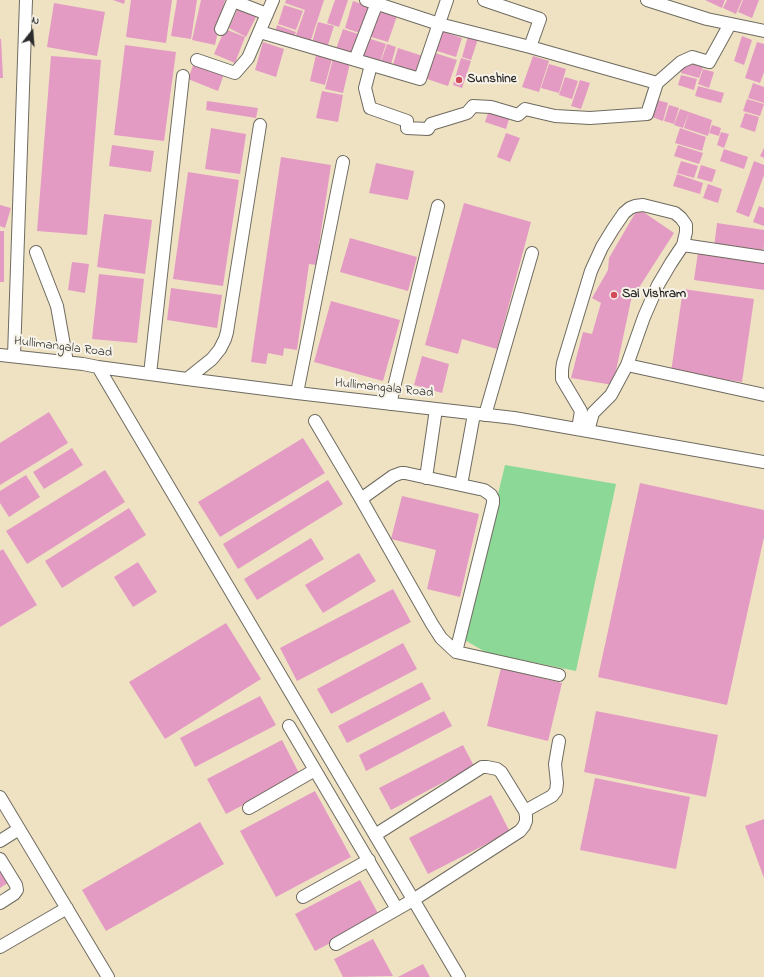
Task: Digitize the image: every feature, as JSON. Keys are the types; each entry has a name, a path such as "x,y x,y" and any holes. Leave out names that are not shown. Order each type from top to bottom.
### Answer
{"street":[{"path":"14,356 26,0"},
{"path":"197,60 235,73 248,58 273,0"},
{"path":"260,32 420,78 447,0"},
{"path":"484,0 540,19 530,47"},
{"path":"646,0 707,19 764,31"},
{"path":"221,29 233,1 267,14"},
{"path":"355,60 374,1 439,24 530,47 658,83"},
{"path":"371,65 365,88 370,108 407,121 407,128 428,129 431,124 468,113 473,106 491,107 518,115 525,109 555,116 590,118 647,114 658,83 680,62 692,57 709,62 730,24"},
{"path":"150,374 183,76"},
{"path":"187,379 212,359 220,349 228,332 260,125"},
{"path":"297,393 342,162"},
{"path":"583,430 587,412 612,395 627,365 644,317 658,285 683,245 686,225 681,218 675,214 643,205 630,208 624,213 613,229 602,247 591,271 562,370 562,378 587,412"},
{"path":"390,404 438,206"},
{"path":"683,245 764,257"},
{"path":"36,252 57,306 67,362"},
{"path":"461,485 479,414 532,253"},
{"name":"Hullimangala Road","path":"0,355 67,362 297,393 514,418 764,462"},
{"path":"627,365 764,395"},
{"path":"98,367 459,977"},
{"path":"426,478 436,409"},
{"path":"315,421 441,638 456,652 559,675"},
{"path":"361,499 393,476 405,473 484,490 491,494 493,503 456,652"},
{"path":"289,726 397,909"},
{"path":"525,811 552,796 556,791 557,783 555,764 559,741"},
{"path":"336,944 413,900 520,831 526,821 526,816 525,811 501,772 497,769 482,767 375,835"},
{"path":"249,808 315,770"},
{"path":"0,797 108,977"},
{"path":"0,841 19,829"},
{"path":"0,859 16,885 17,890 14,894 0,903"},
{"path":"303,897 369,860"},
{"path":"0,947 67,908"}],"green space":[{"path":"505,465 616,484 576,671 487,653 463,639"}],"building":[{"path":"113,0 125,0 124,4"},
{"path":"131,0 172,0 166,43 126,37"},
{"path":"177,0 197,0 191,39 171,36"},
{"path":"201,0 225,0 215,45 192,40"},
{"path":"286,0 324,0 310,43 295,38 305,10 285,3"},
{"path":"335,0 348,0 339,27 327,23"},
{"path":"705,0 725,0 722,8"},
{"path":"727,0 742,0 736,14 723,8"},
{"path":"743,0 759,0 752,18 738,12"},
{"path":"353,1 373,8 365,35 345,28"},
{"path":"54,3 105,12 97,56 47,47"},
{"path":"284,5 303,11 296,30 278,24"},
{"path":"238,8 256,17 246,37 229,28"},
{"path":"377,9 397,16 388,42 368,36"},
{"path":"318,22 334,26 327,48 312,43"},
{"path":"277,25 296,32 293,39 275,33"},
{"path":"225,29 245,37 235,63 214,54"},
{"path":"343,29 361,35 354,58 335,52"},
{"path":"441,31 462,38 456,57 434,50"},
{"path":"468,36 478,39 471,60 462,57"},
{"path":"742,36 752,40 744,65 734,61"},
{"path":"368,38 386,44 379,65 361,59"},
{"path":"1,39 3,78 0,78"},
{"path":"263,42 284,49 276,77 255,70"},
{"path":"757,42 764,44 764,72 760,83 745,78"},
{"path":"387,44 396,47 390,68 380,64"},
{"path":"125,45 176,52 164,141 114,135"},
{"path":"398,48 426,57 420,77 392,68"},
{"path":"435,53 457,60 448,86 427,79"},
{"path":"316,55 332,59 325,85 310,81"},
{"path":"51,56 101,60 87,235 37,231"},
{"path":"533,56 549,61 539,92 522,87"},
{"path":"461,58 471,61 462,88 453,85"},
{"path":"333,59 350,63 343,93 325,89"},
{"path":"685,61 703,67 699,78 681,73"},
{"path":"194,63 224,74 218,91 188,79"},
{"path":"549,64 566,69 559,93 541,88"},
{"path":"703,69 714,72 709,88 698,84"},
{"path":"681,75 697,79 694,90 678,85"},
{"path":"565,77 578,81 572,99 559,95"},
{"path":"580,80 590,83 581,109 571,106"},
{"path":"753,83 764,87 764,103 748,98"},
{"path":"698,86 724,93 721,103 695,96"},
{"path":"322,91 343,95 338,122 316,118"},
{"path":"654,99 668,103 663,121 649,116"},
{"path":"747,99 764,104 760,116 743,111"},
{"path":"207,101 258,108 256,118 206,110"},
{"path":"669,105 679,108 674,124 664,121"},
{"path":"680,109 689,112 683,128 674,125"},
{"path":"489,110 510,116 506,129 485,122"},
{"path":"689,112 712,120 708,136 684,128"},
{"path":"745,113 759,117 755,132 740,127"},
{"path":"712,125 721,128 719,136 709,133"},
{"path":"211,128 246,134 240,174 205,169"},
{"path":"680,128 706,137 702,151 675,143"},
{"path":"721,132 729,134 724,148 717,145"},
{"path":"506,133 520,138 510,162 497,157"},
{"path":"112,145 154,151 151,172 109,166"},
{"path":"678,145 703,153 699,164 674,156"},
{"path":"764,148 764,158 760,156"},
{"path":"724,149 748,157 744,169 720,161"},
{"path":"281,157 331,165 316,265 309,264 297,350 284,348 283,356 268,353 266,364 251,362"},
{"path":"681,161 698,166 694,178 677,173"},
{"path":"754,161 764,165 764,175 749,217 736,212"},
{"path":"376,163 414,171 408,200 369,193"},
{"path":"701,165 716,170 712,182 697,178"},
{"path":"188,172 239,180 223,286 173,279"},
{"path":"677,174 703,183 700,194 673,186"},
{"path":"708,184 722,189 718,203 703,198"},
{"path":"464,203 531,222 497,349 462,339 458,354 425,345"},
{"path":"0,205 11,208 5,228 0,226"},
{"path":"759,206 764,208 764,226 753,222"},
{"name":"Sai Vishram","path":"639,209 674,233 631,300 613,385 571,378 583,332 592,334 601,303 592,298 608,270 609,258"},
{"path":"104,214 152,220 145,274 97,267"},
{"path":"717,223 764,230 763,255 714,248"},
{"path":"0,231 4,231 4,282 0,282"},
{"path":"350,238 417,257 408,291 340,272"},
{"path":"698,252 764,262 764,290 694,280"},
{"path":"72,262 89,264 85,293 68,290"},
{"path":"99,274 144,279 137,343 92,339"},
{"path":"171,288 222,295 217,328 167,320"},
{"path":"683,289 754,299 742,382 671,372"},
{"path":"331,301 400,320 383,381 314,362"},
{"path":"422,356 449,364 442,393 414,385"},
{"path":"49,412 68,443 0,485 0,443"},
{"path":"303,438 325,473 220,537 198,502"},
{"path":"72,448 83,465 44,489 33,472"},
{"path":"105,470 125,502 27,564 6,531"},
{"path":"26,475 40,497 9,517 0,503 0,491"},
{"path":"328,480 343,504 238,569 223,544"},
{"path":"640,483 764,510 764,537 727,705 598,677"},
{"path":"402,496 479,514 460,597 427,589 436,550 391,539"},
{"path":"129,508 146,535 62,588 45,561"},
{"path":"311,538 324,559 257,600 244,579"},
{"path":"3,549 37,605 0,627 0,551"},
{"path":"359,553 376,581 323,613 305,585"},
{"path":"138,562 157,592 133,607 114,577"},
{"path":"393,589 411,622 297,681 280,648"},
{"path":"226,623 261,679 165,739 129,682"},
{"path":"403,643 417,669 331,714 317,689"},
{"path":"501,668 562,683 548,741 487,726"},
{"path":"422,682 431,699 347,743 338,726"},
{"path":"260,696 276,725 195,767 180,738"},
{"path":"444,711 452,726 366,771 359,755"},
{"path":"596,711 718,735 706,797 584,772"},
{"path":"282,740 300,775 226,814 207,779"},
{"path":"463,745 474,766 391,810 379,788"},
{"path":"595,778 690,797 676,869 580,850"},
{"path":"315,791 351,857 276,897 240,831"},
{"path":"491,795 510,832 428,874 409,838"},
{"path":"764,819 764,878 745,826"},
{"path":"200,822 224,864 106,931 82,890"},
{"path":"0,868 9,882 0,888"},
{"path":"360,880 380,917 315,951 295,914"},
{"path":"373,939 393,976 343,977 334,959"},
{"path":"423,964 430,977 398,977"}],"place":[{"name":"Sunshine","path":"459,80"},
{"name":"Sai Vishram","path":"614,295"}]}
